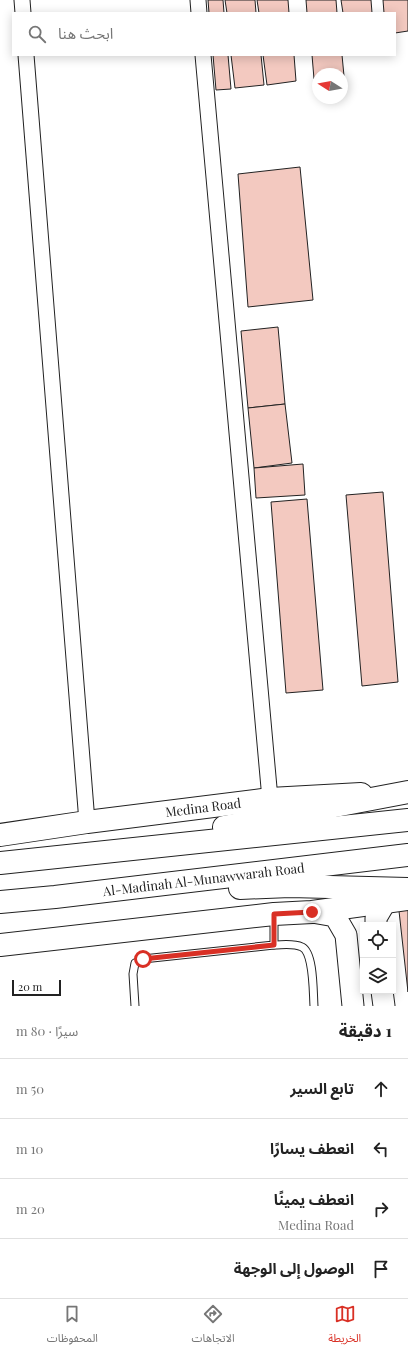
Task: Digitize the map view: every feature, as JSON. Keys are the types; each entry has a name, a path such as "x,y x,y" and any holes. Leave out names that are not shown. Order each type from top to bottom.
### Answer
{"main road":[{"name":"Medina Road","path":"0,835 87,822 270,799 408,792"},
{"path":"58,858 408,792"},
{"path":"0,863 408,820"},
{"name":"Al-Madinah Al-Munawwarah Road","path":"0,902 55,897 408,855"},
{"path":"55,897 290,886 408,888"},
{"path":"0,945 274,914 312,912 408,899"},
{"path":"376,922 376,918 386,901"},
{"path":"312,912 335,916 346,935 353,1006"},
{"path":"382,994 384,1006"}],"street":[{"path":"22,0 23,12"},
{"path":"198,0 199,12"},
{"path":"26,56 87,822"},
{"path":"203,56 270,799"}],"lane":[{"path":"274,914 274,945"},
{"path":"136,1006 133,974 135,963 143,959 294,944 303,947 310,955 314,1006"}],"building":[{"path":"208,0 223,0 224,12 209,12"},
{"path":"225,0 255,0 256,12 227,12"},
{"path":"257,0 288,0 289,12 259,12"},
{"path":"306,0 336,0 337,12 307,12"},
{"path":"341,0 371,0 372,12 343,12"},
{"path":"383,0 408,0 408,31 396,33 396,12 384,12"},
{"path":"213,56 228,56 231,89 216,90"},
{"path":"231,56 261,56 264,85 235,88"},
{"path":"263,56 294,56 296,81 267,85"},
{"path":"312,56 342,56 343,68 313,68"},
{"path":"300,167 313,300 248,307 238,174"},
{"path":"278,327 285,404 248,408 241,331"},
{"path":"285,404 292,463 254,468 248,408"},
{"path":"303,464 305,495 256,498 254,468"},
{"path":"383,492 398,682 362,686 346,495"},
{"path":"307,499 323,690 286,693 271,502"},
{"path":"408,901 408,992 398,902"}],"route":[{"path":"143,959 274,945 274,914 312,912"}]}
